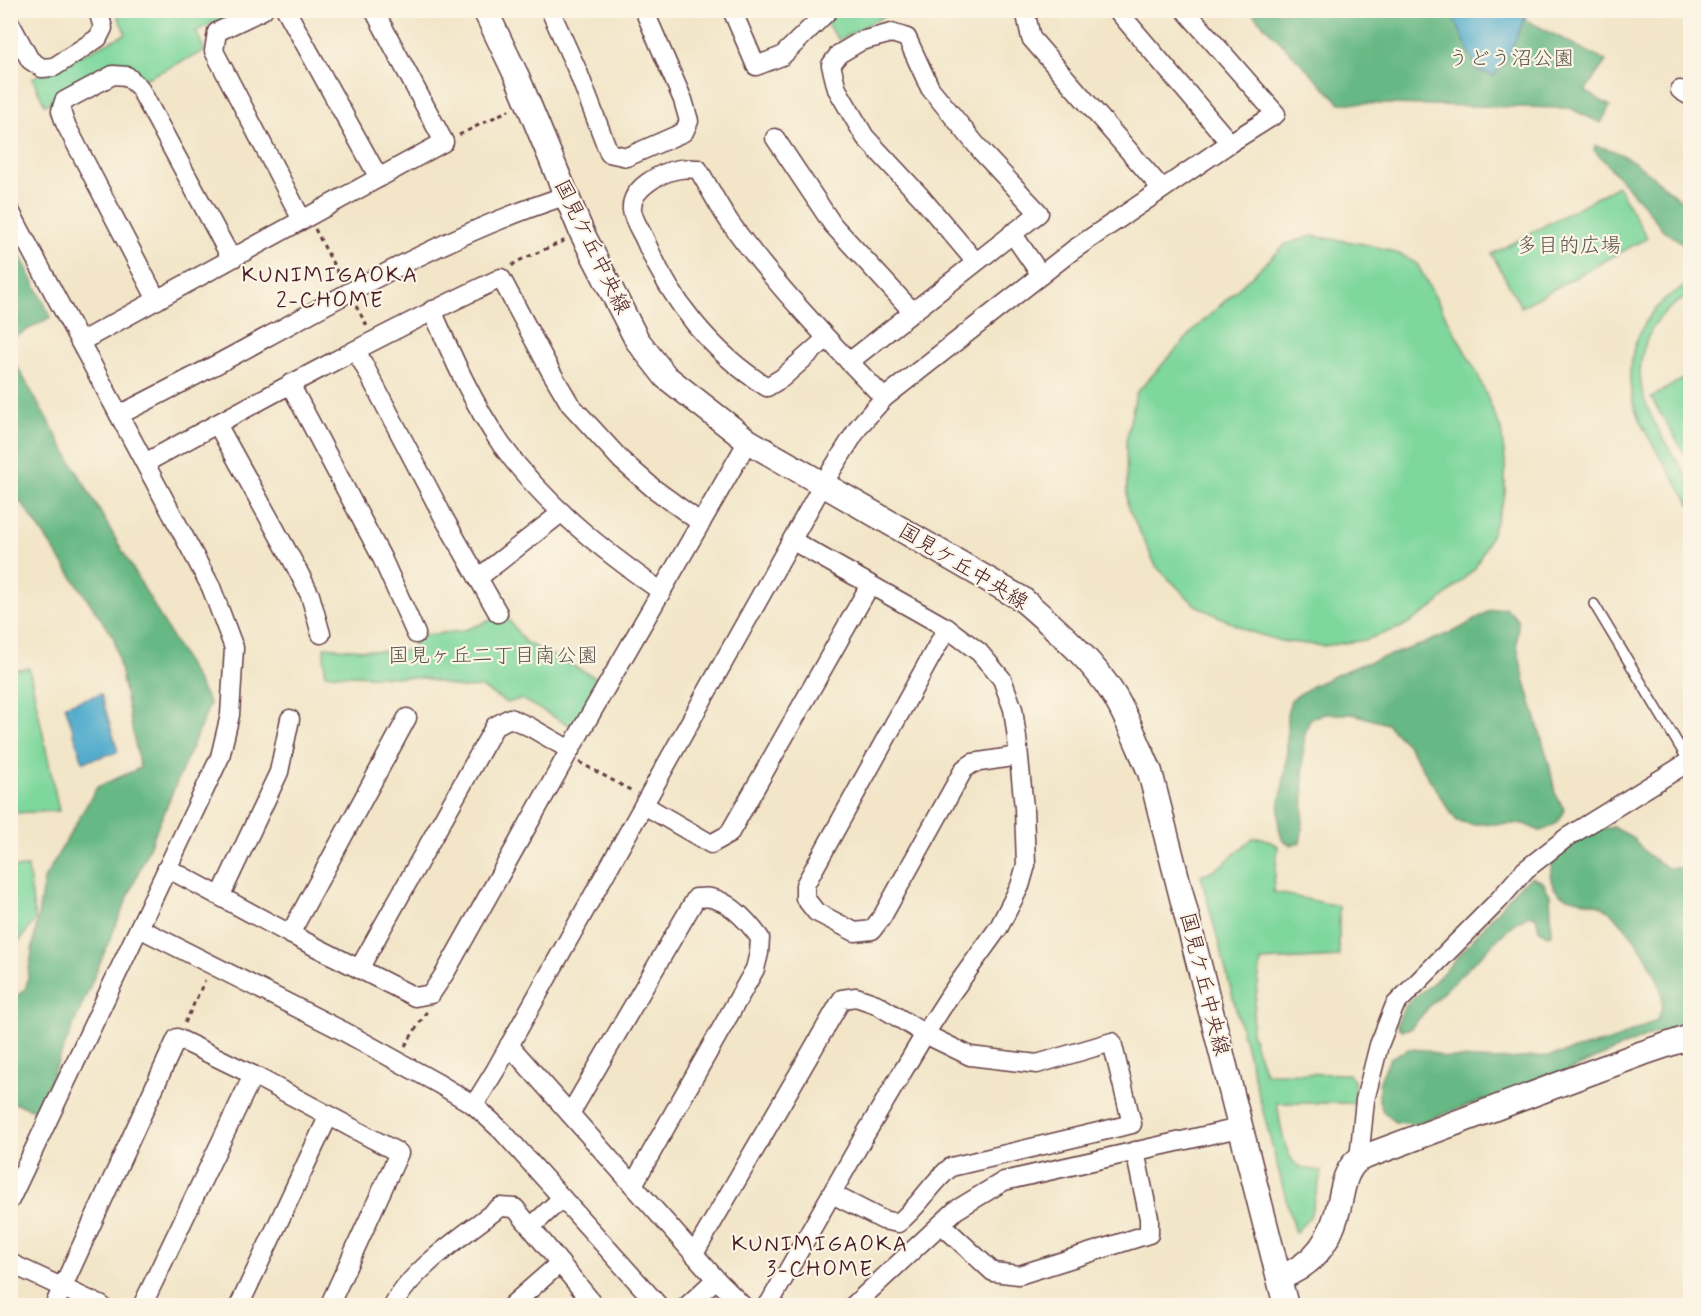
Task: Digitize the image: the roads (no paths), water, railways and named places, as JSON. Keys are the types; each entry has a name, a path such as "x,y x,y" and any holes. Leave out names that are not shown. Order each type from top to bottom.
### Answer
{"street":[{"path":"10,23 30,60 42,68 54,67 98,38 103,28 98,10"},
{"path":"263,10 217,32 214,51 302,220"},
{"path":"286,10 379,178"},
{"path":"80,342 444,142 374,10"},
{"name":"国見ケ丘中央線","path":"485,10 527,101 582,233 637,340 666,377 748,441 1022,600 1057,630 1114,695 1134,733 1150,772 1286,1305"},
{"path":"550,10 578,72 609,153 627,157 684,132 689,121 683,100 644,10"},
{"path":"732,10 756,66 782,56 823,13"},
{"path":"1025,10 1031,38 1162,189"},
{"path":"1117,10 1230,143"},
{"path":"474,1105 823,484 860,425 884,398 1073,250 1276,114 1185,10"},
{"path":"849,362 1039,213 982,152 930,88 907,38 892,33 861,41 839,54 831,64 837,90 865,137 920,196 975,261"},
{"path":"157,300 65,123 61,111 64,101 113,75 127,76 139,87 231,258"},
{"path":"775,138 833,225 912,311"},
{"path":"827,338 782,378 767,387 750,376 724,355 691,320 654,262 632,211 634,195 650,180 680,169 698,169 730,223 763,265 884,398"},
{"path":"119,414 220,363 381,274 483,227 565,196"},
{"path":"10,211 211,587 234,648 230,715 220,757 10,1200"},
{"path":"1012,233 1041,275"},
{"path":"145,463 432,310 501,278 570,404 621,460 653,488 701,523"},
{"path":"432,310 455,361 501,443 532,483 561,513 607,554 662,592"},
{"path":"356,350 498,613"},
{"path":"290,384 382,558 416,634"},
{"path":"217,424 297,567 310,595 321,634"},
{"path":"167,868 415,997 431,994 748,441"},
{"path":"478,578 561,513"},
{"path":"766,1305 769,1304 866,1133 950,995 999,927 1020,886 1026,865 1026,839 1018,756 1012,710 1002,679 979,652 947,628 793,541"},
{"path":"645,802 711,844 729,834 870,585"},
{"path":"947,628 805,885 805,898 816,912 855,932 872,930 882,917 963,769 974,763 1018,756"},
{"path":"290,934 407,718"},
{"path":"359,969 495,726 510,718 530,727 569,753"},
{"path":"220,896 279,772 290,719"},
{"path":"1359,1159 1365,1100 1379,1045 1395,1005 1498,901 1525,870 1566,838 1690,761"},
{"path":"570,1114 696,898 712,898 726,904 747,921 760,938 755,969 633,1185"},
{"path":"139,928 333,1026 474,1105 502,1131 659,1305"},
{"path":"694,1254 842,999 856,997 876,1004 926,1034 970,1056 1037,1064 1112,1042 1132,1124 951,1167 937,1178 912,1213 898,1223 883,1220 832,1194"},
{"path":"1279,1278 1295,1272 1311,1261 1323,1247 1339,1206 1350,1165 1359,1159 1690,1037"},
{"path":"54,1305 177,1038 253,1075 399,1153 329,1305"},
{"path":"508,1045 716,1279 743,1305"},
{"path":"142,1305 253,1075"},
{"path":"239,1305 329,1115"},
{"path":"853,1305 956,1210 1004,1181 1239,1128"},
{"path":"941,1224 993,1272 1019,1275 1149,1234 1149,1218 1135,1151"},
{"path":"531,1227 562,1198"},
{"path":"393,1305 401,1290 443,1251 500,1207 515,1208 595,1305"},
{"path":"10,1263 102,1305"},
{"path":"511,1305 560,1263"},
{"path":"687,1305 716,1279"}],"lane":[{"path":"1594,604 1690,761"}],"water":[{"path":"1451,11 1528,11 1506,61 1494,76 1477,70"},
{"path":"101,694 118,752 83,762 65,705"}],"district":[{"name":"KUNIMIGAOKA 2-CHOME","path":"330,288"},
{"name":"KUNIMIGAOKA 3-CHOME","path":"820,1258"}],"park label":[{"name":"うどう沼公園","path":"1511,59"},
{"name":"多目的広場","path":"1569,246"},
{"name":"国見ヶ丘二丁目南公園","path":"493,656"}]}
